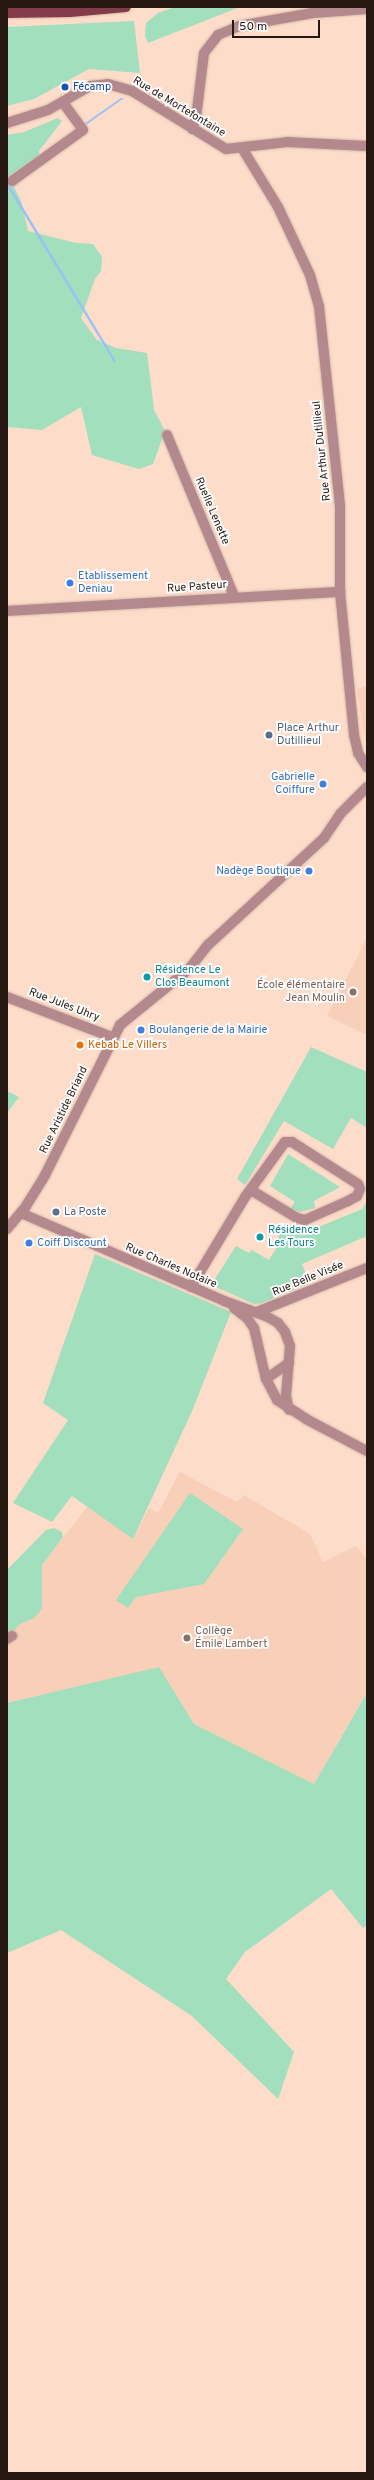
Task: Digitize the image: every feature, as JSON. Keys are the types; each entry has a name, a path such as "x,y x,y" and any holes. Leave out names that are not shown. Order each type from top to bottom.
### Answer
{"main road":[{"path":"7,13 126,7"}],"street":[{"path":"192,129 196,118 204,53 218,35 239,26 313,13 367,9"},
{"name":"Rue de Mortefontaine","path":"62,102 96,84 121,87 222,148 242,148 286,142 367,146"},
{"path":"7,123 32,116 62,102 81,128 12,181"},
{"name":"Rue Arthur Dutillieul","path":"242,148 278,207 310,275 317,298 340,507 340,592 350,691 356,747 367,767"},
{"name":"Ruelle Lenette","path":"167,434 234,596"},
{"name":"Rue Pasteur","path":"7,611 234,596 340,592"},
{"name":"Rue Aristide Briand","path":"7,1229 21,1213 49,1168 112,1038 126,1019 189,969 208,945 324,838 340,814 367,787"},
{"name":"Rue Jules Uhry","path":"7,997 112,1038"},
{"path":"191,1288 251,1190 282,1144 288,1142 358,1184 360,1189 353,1199 305,1220 297,1218 251,1190"},
{"name":"Rue Charles Notaire","path":"21,1213 191,1288 257,1312 278,1323 285,1332 290,1346 286,1396 289,1410"},
{"name":"Rue Belle Visée","path":"257,1312 367,1268"},
{"name":"Rue Charles Notaire","path":"224,1301 242,1314 254,1328 266,1379 277,1400 289,1410 367,1451"},
{"path":"266,1379 289,1363"}],"shaded area":[{"path":"367,686 367,752 357,689"},
{"name":"École élémentaire Jean Moulin","path":"367,938 367,1035 327,1016"},
{"name":"Collège Émile Lambert","path":"180,1472 237,1502 244,1495 310,1534 323,1562 356,1546 367,1559 367,1693 314,1784 194,1724 159,1668 7,1703 7,1609 87,1507 133,1538 149,1508 158,1513"}],"green space":[{"path":"175,7 240,7 148,43 145,36 146,23 158,13"},
{"path":"134,21 140,73 89,69 34,99 7,106 7,27"},
{"path":"58,118 62,121 39,151 41,164 14,187 21,201 28,231 76,243 93,244 102,257 101,271 95,279 81,318 97,340 116,348 147,353 154,410 165,431 153,464 139,469 92,455 81,407 42,430 7,427 7,135 24,132"},
{"path":"311,1047 367,1072 367,1128 351,1118 333,1149 284,1121 245,1185 237,1179"},
{"path":"7,1091 19,1097 7,1113"},
{"path":"288,1154 340,1187 314,1201 315,1208 300,1212 290,1209 295,1202 270,1186"},
{"path":"367,1201 367,1236 302,1264 308,1279 307,1284 262,1303 254,1304 211,1285 236,1246 249,1253 252,1250 269,1260 277,1247 274,1245 284,1227 309,1231 362,1209"},
{"path":"95,1254 231,1312 193,1409 133,1539 72,1496 52,1522 13,1503 68,1420 43,1403"},
{"path":"190,1493 243,1529 204,1584 136,1597 128,1608 116,1600"},
{"path":"54,1528 62,1532 63,1537 42,1565 42,1609 34,1618 20,1624 7,1637 7,1570 46,1530"},
{"path":"159,1667 194,1724 314,1784 367,1693 367,1925 363,1928 331,1889 245,1952 226,1979 294,2052 278,2099 192,2016 61,1930 7,1953 7,1703"}],"water":[{"path":"121,98 124,98 7,181 7,178"},
{"path":"7,181 116,361 114,362 7,186"}],"place":[{"name":"Fécamp","path":"65,87"},
{"name":"Etablissement Deniau","path":"70,583"},
{"name":"Place Arthur Dutillieul","path":"269,735"},
{"name":"Gabrielle Coiffure","path":"323,784"},
{"name":"Nadège Boutique","path":"309,871"},
{"name":"Résidence Le Clos Beaumont","path":"147,977"},
{"name":"École élémentaire Jean Moulin","path":"353,992"},
{"name":"Boulangerie de la Mairie","path":"141,1030"},
{"name":"Kebab Le Villers","path":"80,1045"},
{"name":"La Poste","path":"56,1212"},
{"name":"Résidence Les Tours","path":"260,1237"},
{"name":"Coiff Discount","path":"29,1243"},
{"name":"Collège Émile Lambert","path":"187,1638"}]}
